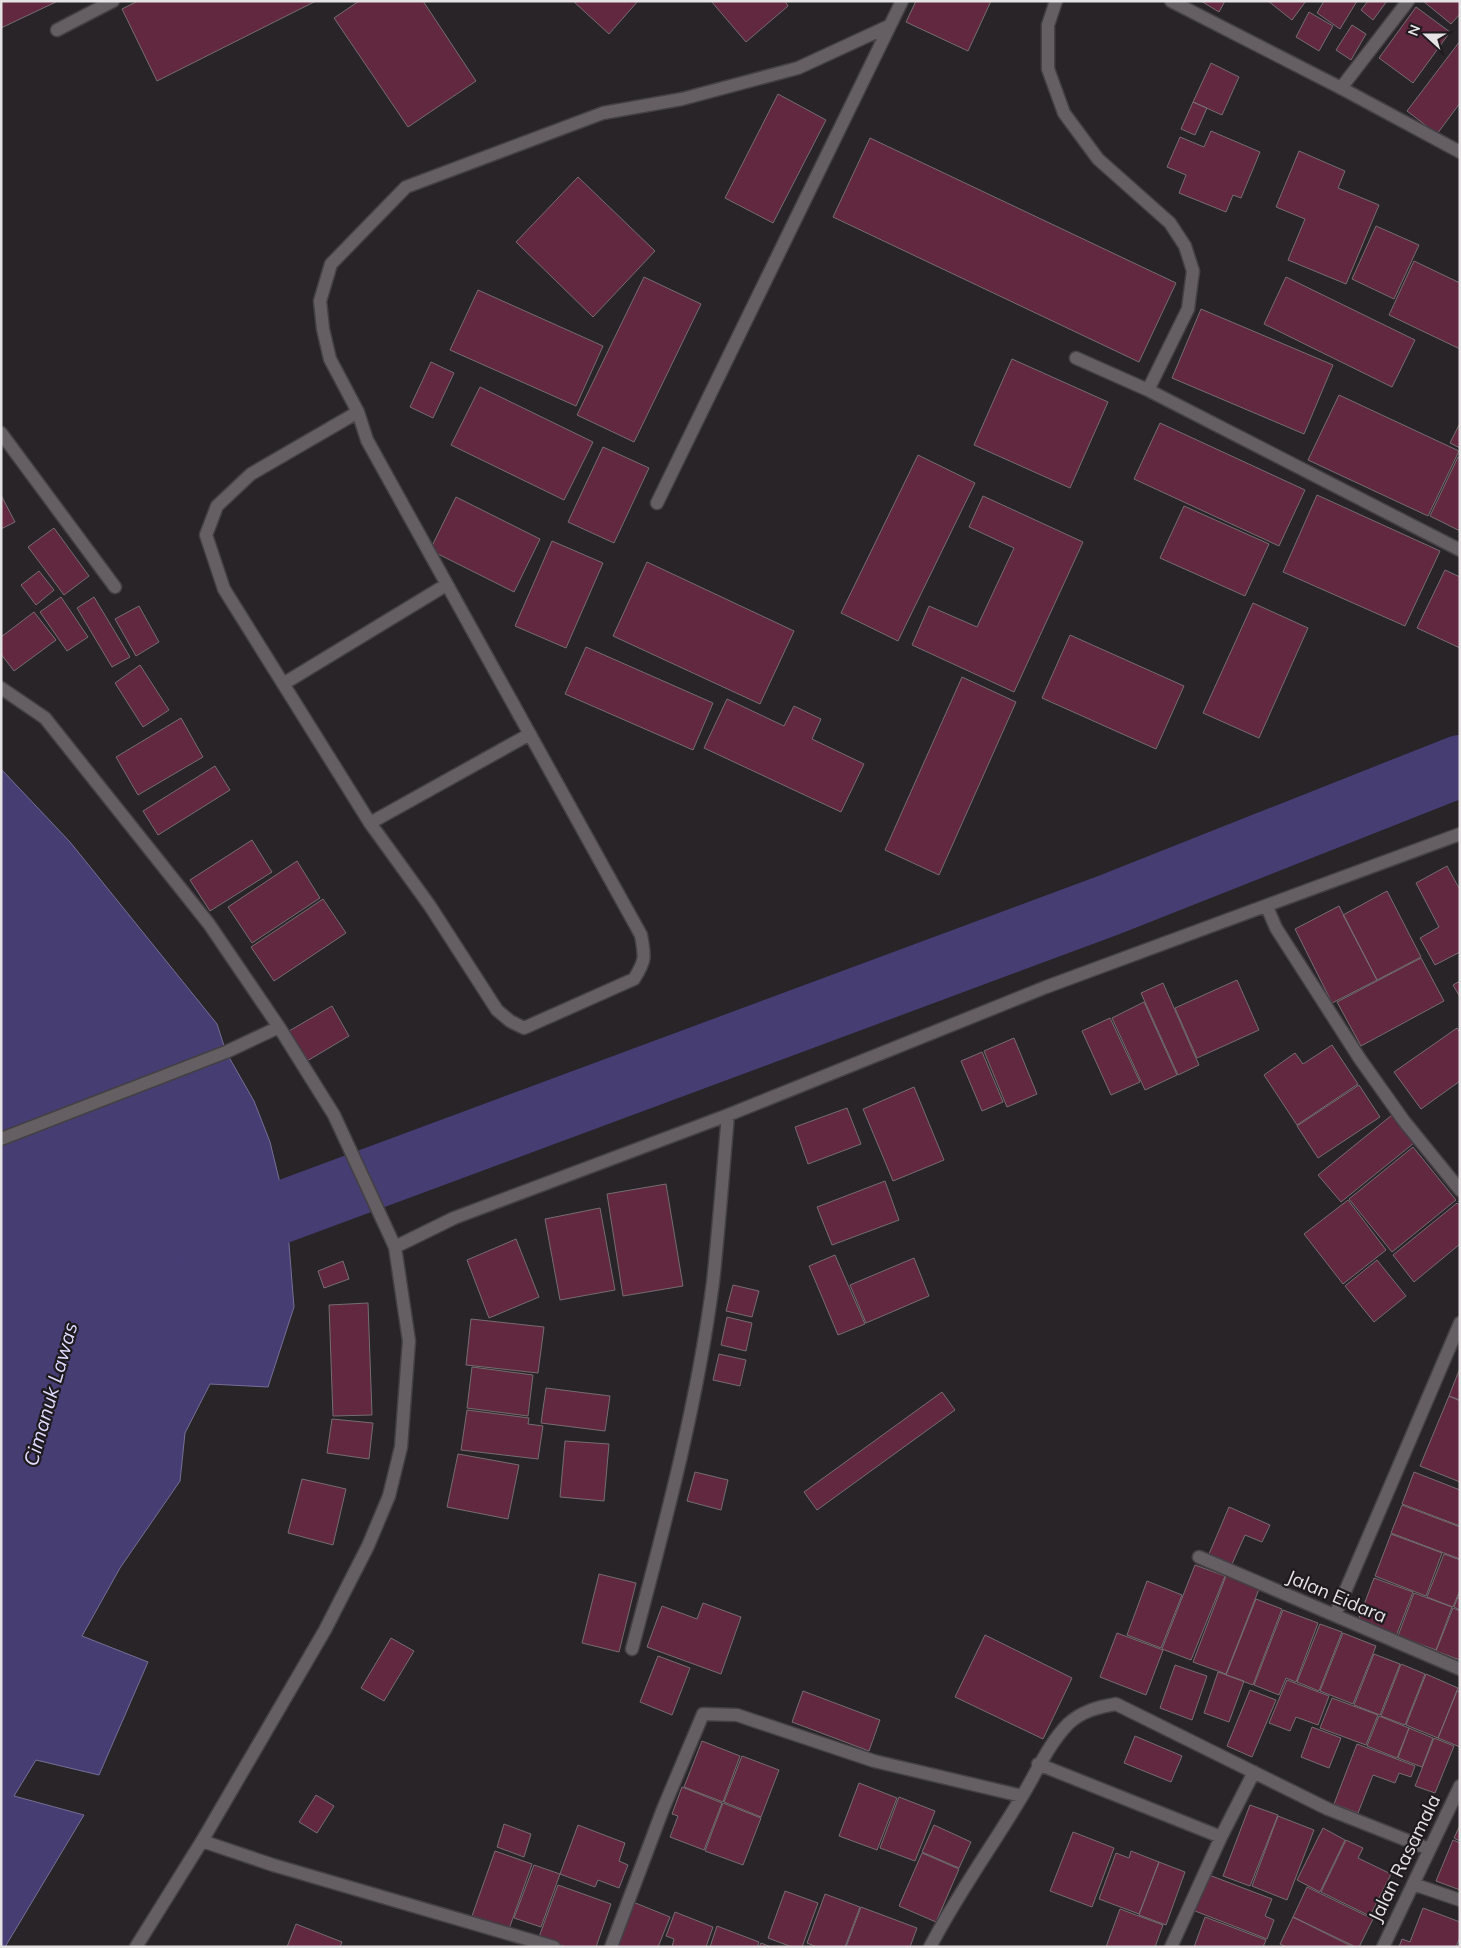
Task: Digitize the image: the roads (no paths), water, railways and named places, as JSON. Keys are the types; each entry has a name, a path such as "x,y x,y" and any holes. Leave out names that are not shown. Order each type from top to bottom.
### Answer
{"street":[{"path":"57,30 113,1"},
{"path":"657,504 902,1"},
{"path":"1056,1 1048,25 1048,69 1064,113 1098,159 1170,223 1185,246 1193,271 1188,309 1148,390"},
{"path":"1171,1 1341,88 1460,152"},
{"path":"1341,88 1408,1"},
{"path":"358,412 251,474 217,506 206,535 224,589 370,823 430,906 497,1010 510,1021 524,1028 634,979 641,968 645,956 641,935 367,440 358,412 330,359 323,329 320,301 331,264 406,187 603,113 682,99 798,68 890,26"},
{"path":"1076,358 1148,390 1460,550"},
{"path":"1,433 115,588"},
{"path":"283,684 446,585"},
{"path":"1,688 45,718 209,924 334,1115 395,1247 410,1341 401,1446 389,1496 368,1546 325,1630 202,1841 136,1947"},
{"path":"370,823 530,734"},
{"path":"395,1247 454,1218 728,1115 1046,987 1267,907 1460,834"},
{"path":"1267,907 1276,928 1360,1059 1404,1121 1460,1190"},
{"path":"1,1139 226,1052 278,1027"},
{"path":"632,1648 667,1516 694,1394 713,1282 728,1115"},
{"path":"1335,1615 1460,1323"},
{"name":"Jalan Eidara","path":"1199,1557 1460,1668"},
{"path":"930,1947 1022,1796 1038,1764 1069,1723 1084,1712 1099,1706 1116,1704 1328,1809 1429,1849"},
{"path":"610,1947 663,1809 703,1714 737,1715 874,1761 1022,1796"},
{"path":"1038,1764 1221,1837"},
{"path":"1171,1947 1221,1837 1254,1772"},
{"name":"Jalan Rasamala","path":"1382,1947 1460,1786"},
{"path":"202,1841 273,1865 554,1947"},
{"path":"1413,1884 1460,1900"}],"water":[{"name":"Cimanuk Lawas","path":"1,769 70,842 217,1024 226,1052 254,1101 270,1142 280,1183 289,1244 294,1307 268,1387 210,1384 185,1433 180,1481 120,1568 82,1636 148,1662 99,1775 36,1760 14,1796 84,1815 5,1947 1,1947"}],"waterway":[{"path":"204,1241 1109,905 1460,766"}]}
